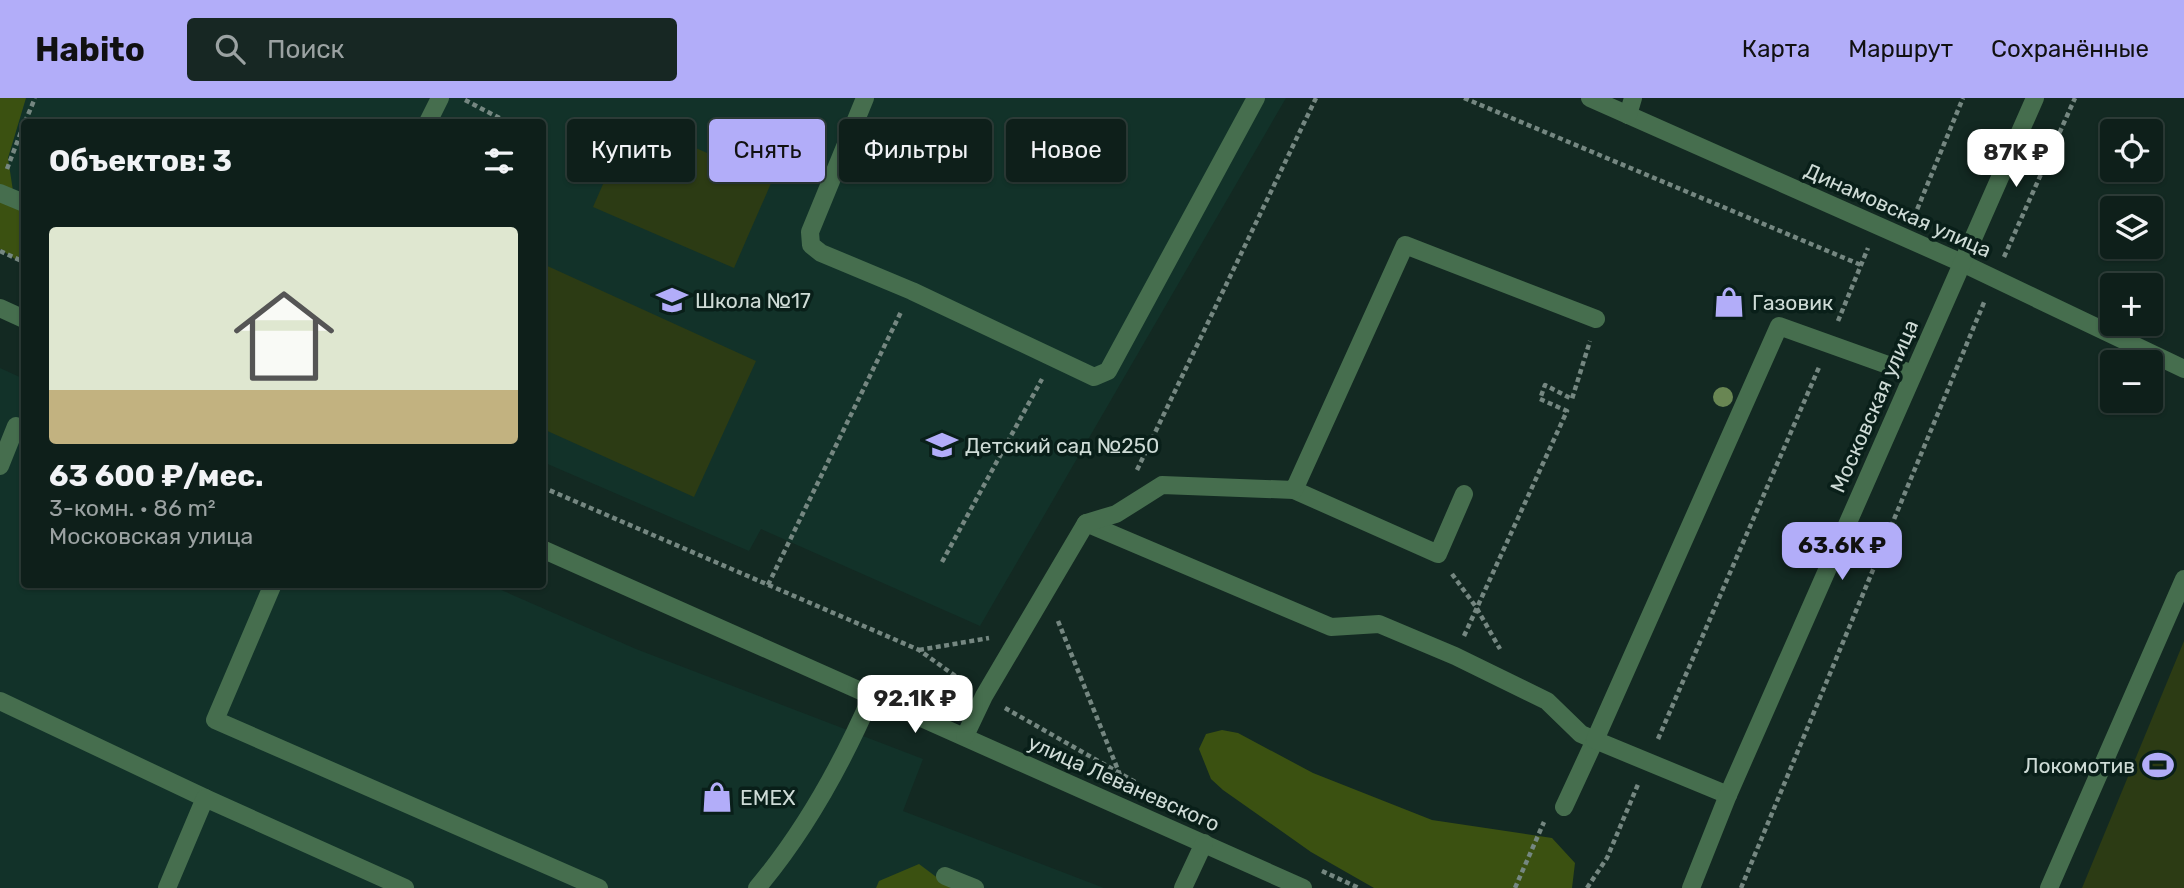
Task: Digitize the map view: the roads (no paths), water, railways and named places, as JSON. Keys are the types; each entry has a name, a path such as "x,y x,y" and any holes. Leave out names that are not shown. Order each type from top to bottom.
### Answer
{"street":[{"path":"430,119 440,98"},
{"path":"865,98 810,232 811,245 821,253 912,291 1094,377 1108,371 1255,98"},
{"name":"Динамовская улица","path":"1590,98 1630,106 2184,369"},
{"name":"Московская улица","path":"1690,888 1728,795 2035,98"},
{"path":"0,193 21,202"},
{"path":"1294,490 1405,245 1596,319"},
{"path":"0,308 21,318"},
{"path":"1564,807 1779,326 1913,374"},
{"path":"0,466 16,426"},
{"path":"965,736 984,696 1086,523 1116,514 1162,485 1294,490 1438,554 1464,494"},
{"path":"1086,523 1331,628 1379,624 1455,656 1546,701 1581,734 1728,795"},
{"name":"улица Леваневского","path":"546,551 1303,888"},
{"path":"2049,888 2184,579"},
{"path":"271,588 215,720 599,888"},
{"path":"757,888 819,801 848,750 872,695"},
{"path":"0,701 205,799 405,888"},
{"path":"167,888 205,799"},
{"path":"1183,888 1204,843"},
{"path":"945,876 975,888"}],"place":[{"name":"Школа №17","path":"672,300"},
{"name":"Газовик","path":"1729,302"},
{"name":"Детский сад №250","path":"942,445"},
{"name":"Локомотив","path":"2158,765"},
{"name":"EMEX","path":"717,797"}]}
